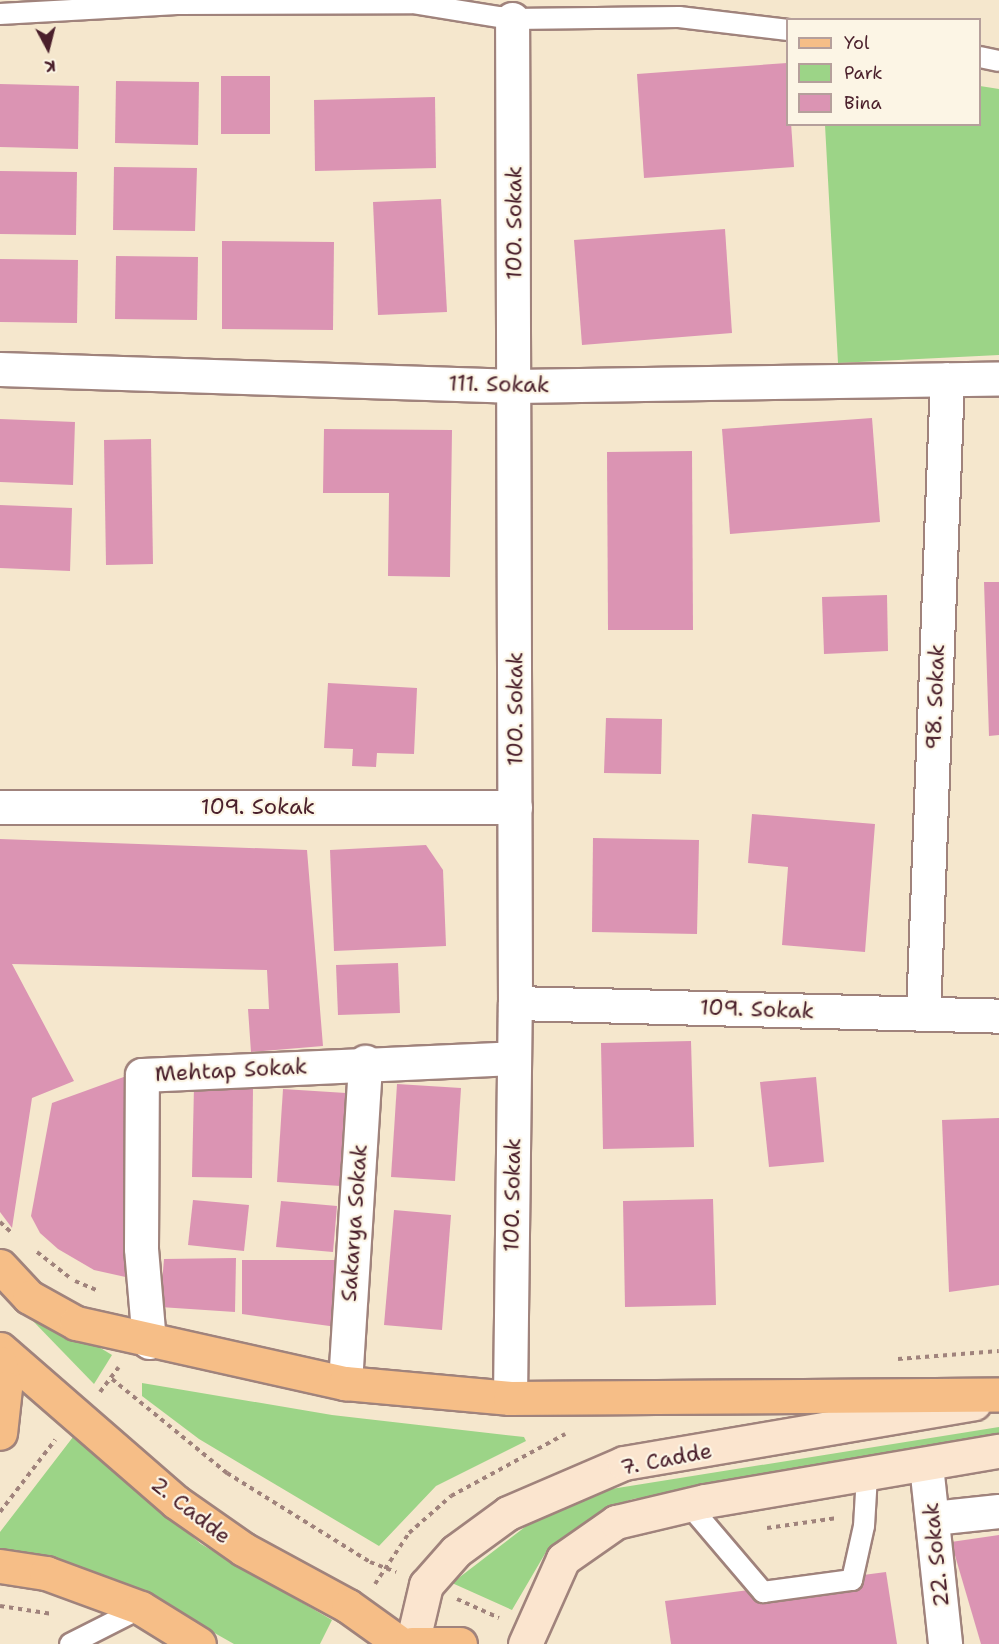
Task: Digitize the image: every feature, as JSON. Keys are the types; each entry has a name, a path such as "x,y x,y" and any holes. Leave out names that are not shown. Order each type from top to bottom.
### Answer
{"main road":[{"path":"0,1266 29,1297 76,1323 136,1348 345,1383 510,1398 999,1397"},
{"name":"2. Cadde","path":"0,1349 176,1502 243,1549 348,1606 401,1644"},
{"path":"0,1363 5,1388 0,1433"},
{"name":"7. Cadde","path":"412,1644 426,1585 456,1551 508,1513 624,1463 999,1397"},
{"path":"515,1633 563,1559 616,1522 688,1504 867,1476 999,1451"},
{"path":"0,1566 46,1573 141,1608 199,1644"},
{"path":"412,1644 460,1644"}],"street":[{"name":"100. Sokak","path":"510,1398 515,1003 515,386 512,19"},
{"name":"111. Sokak","path":"0,369 515,386 999,378"},
{"name":"98. Sokak","path":"922,1014 947,379"},
{"name":"109. Sokak","path":"0,807 515,807"},
{"name":"109. Sokak","path":"515,1003 999,1016"},
{"name":"Mehtap Sokak","path":"136,1348 141,1248 142,1075 365,1062 514,1058"},
{"name":"Sakarya Sokak","path":"345,1383 365,1062"},
{"name":"22. Sokak","path":"926,1465 945,1644"},
{"path":"933,1518 999,1511"}],"lane":[{"path":"0,14 177,4 412,3 512,19 679,17 786,30"},
{"path":"981,57 999,61"},
{"path":"688,1504 763,1592 852,1580 864,1526 867,1476"},
{"path":"70,1644 141,1608"}],"path":[{"path":"0,1222 19,1238"},
{"path":"27,1245 70,1279 107,1294"},
{"path":"94,1400 136,1348"},
{"path":"112,1379 227,1473 370,1562 402,1574"},
{"path":"0,1512 63,1430"},
{"path":"449,1596 515,1633"},
{"path":"0,1606 64,1617"}],"green space":[{"path":"981,86 999,89 999,355 838,363 825,126 981,126"},
{"path":"0,1287 112,1355 94,1384"},
{"path":"142,1383 332,1415 524,1437 526,1441 436,1486 379,1546 199,1439 142,1396"},
{"path":"999,1427 999,1442 633,1499 608,1507 546,1552 512,1610 452,1583 538,1517 605,1490"},
{"path":"73,1437 201,1544 332,1620 320,1644 234,1644 181,1614 0,1551 0,1532"}],"building":[{"path":"786,63 786,126 791,126 794,167 644,178 637,74"},
{"path":"221,76 270,76 270,134 221,134"},
{"path":"116,81 199,82 198,145 115,143"},
{"path":"0,84 79,86 78,149 0,147"},
{"path":"435,97 436,168 315,171 314,100"},
{"path":"114,167 197,168 195,231 113,230"},
{"path":"0,171 77,172 76,235 0,234"},
{"path":"441,199 447,312 378,315 373,202"},
{"path":"725,229 732,333 582,345 574,240"},
{"path":"222,241 334,242 333,330 222,329"},
{"path":"116,256 198,257 197,320 115,319"},
{"path":"0,259 78,260 77,323 0,322"},
{"path":"872,418 880,522 730,534 722,429"},
{"path":"0,419 75,422 73,485 0,482"},
{"path":"324,429 452,430 450,577 388,576 389,493 323,493"},
{"path":"151,439 153,564 106,565 104,440"},
{"path":"692,451 693,630 608,630 607,452"},
{"path":"0,505 72,508 70,571 0,568"},
{"path":"984,582 999,582 999,735 989,736"},
{"path":"887,595 888,651 824,654 822,597"},
{"path":"328,683 417,688 414,754 377,753 376,767 352,766 353,749 324,748"},
{"path":"606,718 662,719 661,774 604,773"},
{"path":"752,814 875,824 865,952 782,945 788,867 748,863"},
{"path":"593,838 699,840 697,934 592,932"},
{"path":"0,839 307,850 323,1046 251,1052 248,1009 269,1009 267,970 12,964 74,1081 32,1098 12,1228 0,1212"},
{"path":"426,845 443,870 446,946 334,951 330,850"},
{"path":"398,963 400,1013 338,1015 336,965"},
{"path":"691,1041 694,1147 603,1149 601,1043"},
{"path":"132,1074 130,1278 94,1270 58,1249 40,1233 31,1216 52,1103"},
{"path":"816,1077 824,1162 769,1167 760,1082"},
{"path":"397,1084 461,1088 455,1181 391,1177"},
{"path":"194,1086 253,1087 252,1178 192,1177"},
{"path":"283,1089 346,1093 341,1186 277,1182"},
{"path":"999,1118 999,1285 949,1292 942,1120"},
{"path":"713,1199 716,1305 625,1307 623,1201"},
{"path":"193,1200 249,1205 244,1251 188,1245"},
{"path":"281,1201 337,1206 333,1252 276,1247"},
{"path":"394,1210 451,1215 442,1330 384,1325"},
{"path":"236,1258 235,1312 160,1307 164,1259"},
{"path":"242,1260 339,1260 337,1327 242,1314"},
{"path":"999,1535 999,1644 981,1644 951,1542"},
{"path":"886,1572 897,1644 671,1644 665,1601"}]}
